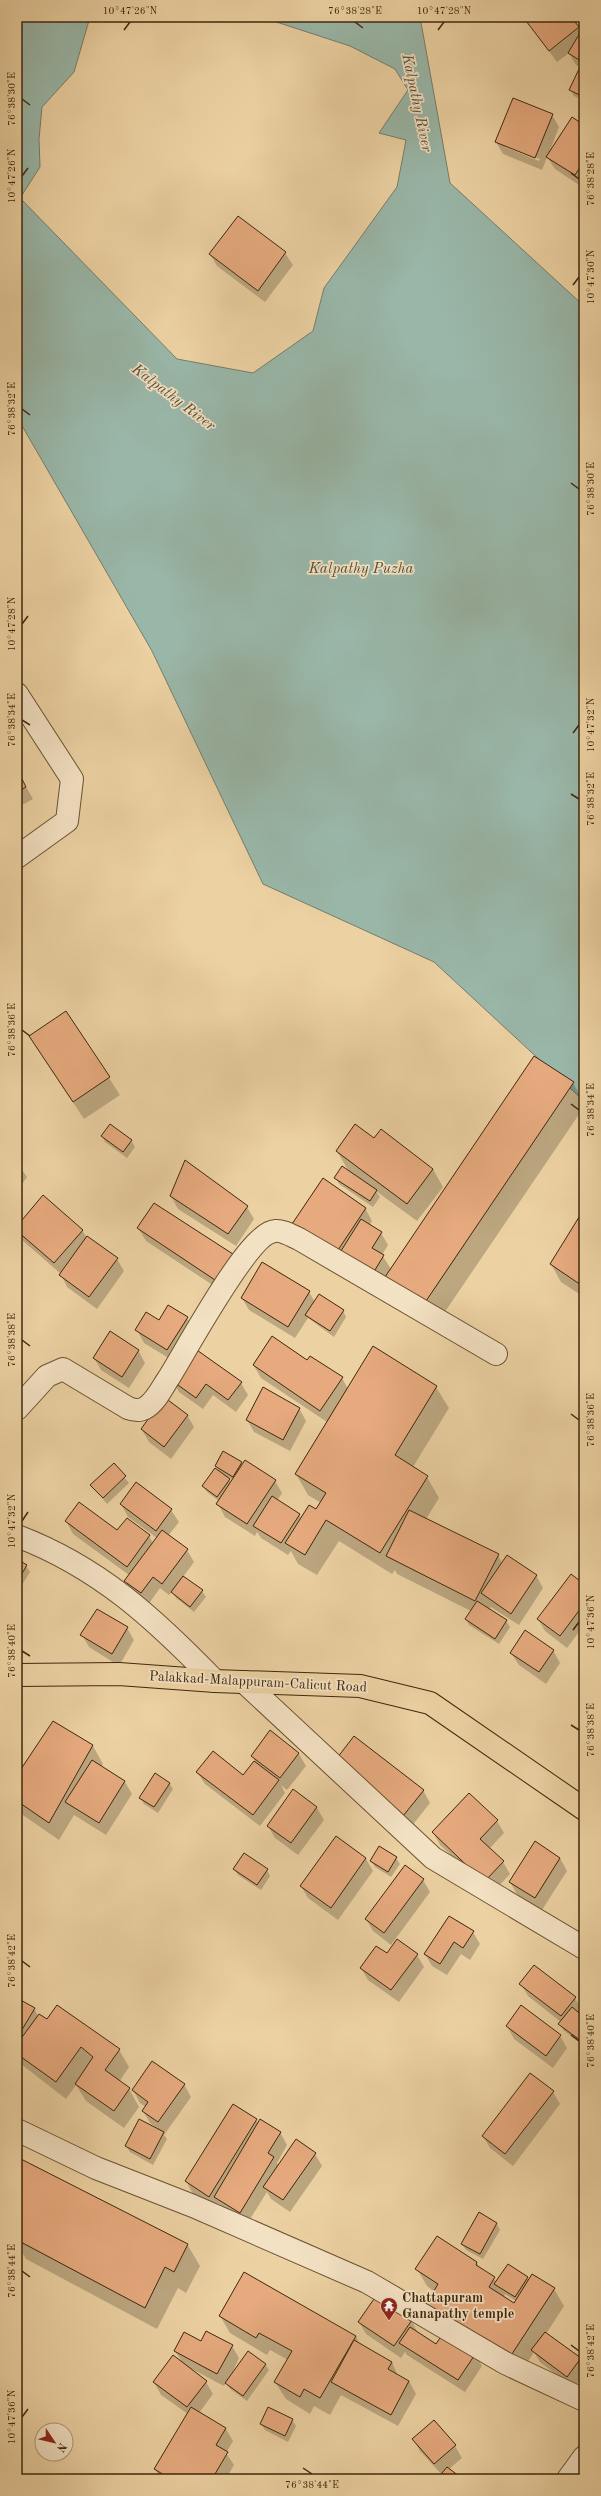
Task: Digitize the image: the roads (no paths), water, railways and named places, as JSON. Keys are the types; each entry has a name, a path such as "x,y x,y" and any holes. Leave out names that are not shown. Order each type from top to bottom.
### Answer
{"highway":[{"name":"Palakkad-Malappuram-Calicut Road","path":"17,1675 119,1674 244,1682 360,1686 430,1703 584,1809"}],"street":[{"path":"17,694 72,779 67,821 17,857"},
{"path":"17,1408 47,1376 63,1370 128,1408 135,1410 145,1408 154,1400 221,1292 252,1247 265,1234 276,1231 298,1238 496,1354"},
{"path":"17,1536 92,1572 126,1596 166,1630 215,1680"},
{"path":"244,1682 433,1858 584,1948"},
{"path":"17,2130 96,2168 193,2206 367,2282 505,2363 584,2400"},
{"path":"568,2479 584,2457"}],"water":[{"name":"Kalpathy Puzha","path":"17,17 90,17 74,72 42,107 39,139 40,167 20,198 177,359 253,373 313,331 324,288 397,187 406,140 379,133 408,90 395,69 350,46 261,17 420,17 450,183 584,306 584,1101 434,962 263,884 152,651 17,417"}],"place":[{"name":"Chattapuram Ganapathy temple","path":"389,2321"}],"water label":[{"name":"Kalpathy River","path":"416,103"},
{"name":"Kalpathy River","path":"173,398"}]}
